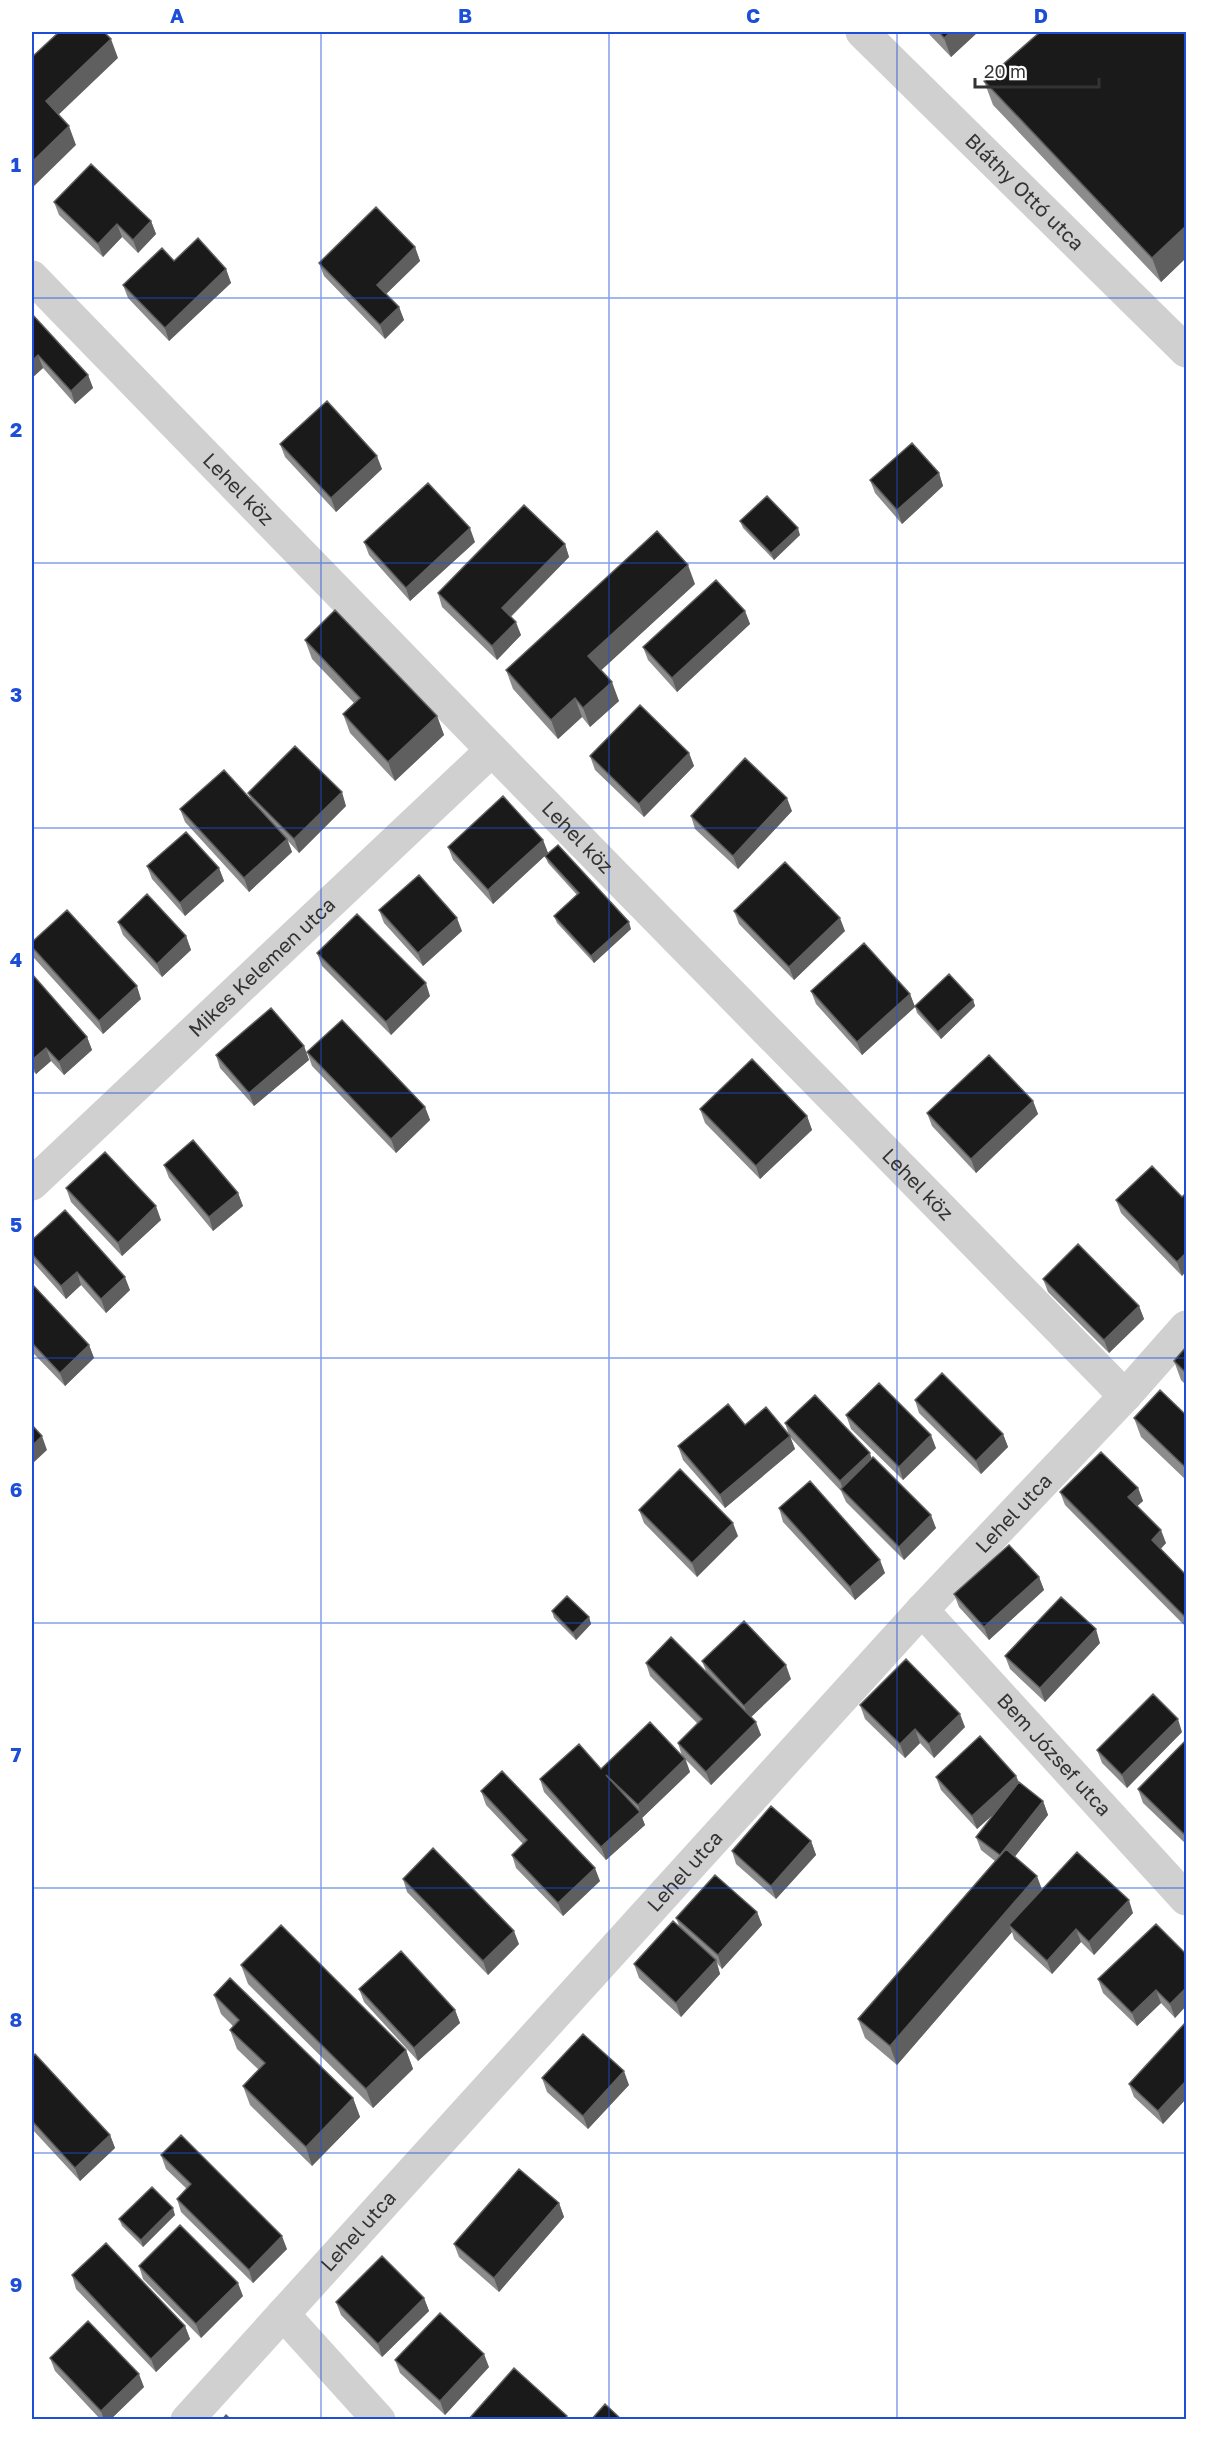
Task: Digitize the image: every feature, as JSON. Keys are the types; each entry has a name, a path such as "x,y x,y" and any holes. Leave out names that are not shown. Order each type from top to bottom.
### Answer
{"street":[{"name":"Bláthy Ottó utca","path":"862,32 1186,351"},
{"name":"Lehel köz","path":"32,277 1125,1396"},
{"name":"Mikes Kelemen utca","path":"32,1184 492,750"},
{"name":"Lehel utca","path":"187,2420 922,1610 1125,1396 1186,1327"},
{"name":"Bem József utca","path":"922,1610 1186,1899"},
{"path":"283,2314 379,2420"}],"building":[{"path":"59,32 104,32 111,39 46,101 69,126 32,162 32,57"},
{"path":"939,32 951,32 944,38"},
{"path":"1040,32 1186,32 1186,226 1152,258 984,81"},
{"path":"91,164 151,221 133,240 117,224 98,244 54,202"},
{"path":"376,207 415,247 377,285 399,307 380,325 319,263"},
{"path":"198,238 226,269 165,328 123,285 162,248 174,261"},
{"path":"32,314 88,375 71,391 38,355 32,361"},
{"path":"327,401 377,456 331,498 280,444"},
{"path":"912,443 939,473 897,510 870,480"},
{"path":"428,483 470,528 406,588 364,542"},
{"path":"767,496 798,528 771,553 740,521"},
{"path":"524,505 565,544 502,608 516,622 492,646 438,593"},
{"path":"657,531 688,565 588,656 612,682 583,708 575,698 551,720 506,670"},
{"path":"716,580 745,611 672,678 643,647"},
{"path":"335,610 437,716 388,762 343,714 360,698 305,640"},
{"path":"640,705 689,753 639,804 590,756"},
{"path":"295,746 342,792 294,839 248,793"},
{"path":"745,758 787,798 733,856 691,816"},
{"path":"224,770 287,839 244,878 180,809"},
{"path":"503,796 543,840 488,890 448,847"},
{"path":"186,832 219,868 180,903 147,866"},
{"path":"558,845 629,922 591,956 554,916 579,893 545,856"},
{"path":"785,862 840,918 789,967 734,911"},
{"path":"419,875 457,918 418,953 379,910"},
{"path":"147,894 186,936 157,964 118,922"},
{"path":"67,910 137,986 99,1021 32,947 32,942"},
{"path":"357,914 426,983 386,1022 317,953"},
{"path":"864,943 910,994 857,1042 811,991"},
{"path":"32,974 87,1037 59,1062 46,1048 32,1060"},
{"path":"949,974 973,1000 938,1032 915,1006"},
{"path":"271,1008 304,1046 249,1093 216,1055"},
{"path":"342,1020 425,1107 391,1139 307,1052"},
{"path":"989,1055 1033,1101 971,1159 927,1113"},
{"path":"752,1059 807,1116 756,1166 700,1109"},
{"path":"193,1140 238,1193 209,1217 164,1165"},
{"path":"105,1152 156,1206 118,1243 66,1188"},
{"path":"1152,1166 1182,1197 1186,1193 1186,1253 1177,1262 1116,1200"},
{"path":"65,1210 125,1277 101,1299 77,1272 61,1286 32,1254 32,1240"},
{"path":"1078,1244 1139,1306 1104,1340 1043,1279"},
{"path":"32,1284 89,1345 60,1373 32,1343"},
{"path":"1186,1347 1186,1373 1174,1361"},
{"path":"942,1373 1003,1434 976,1461 915,1400"},
{"path":"879,1383 931,1435 899,1467 846,1415"},
{"path":"1160,1390 1186,1415 1186,1468 1134,1418"},
{"path":"815,1395 870,1453 840,1481 785,1423"},
{"path":"728,1404 745,1425 766,1407 790,1436 720,1495 678,1446"},
{"path":"32,1425 42,1436 32,1446"},
{"path":"1101,1452 1138,1488 1128,1497 1161,1530 1152,1540 1186,1575 1186,1618 1060,1492"},
{"path":"873,1457 931,1515 899,1547 841,1489"},
{"path":"680,1469 733,1523 692,1563 639,1510"},
{"path":"810,1481 880,1560 850,1587 779,1508"},
{"path":"1009,1545 1039,1577 984,1627 954,1594"},
{"path":"567,1596 589,1617 573,1633 552,1611"},
{"path":"1061,1597 1096,1629 1040,1688 1005,1656"},
{"path":"744,1621 786,1665 744,1706 702,1661"},
{"path":"671,1637 756,1722 706,1772 678,1743 702,1719 646,1663"},
{"path":"906,1659 960,1714 929,1744 915,1729 900,1744 860,1705"},
{"path":"1153,1694 1178,1719 1122,1775 1097,1750"},
{"path":"650,1722 685,1759 638,1805 606,1775 640,1812 601,1847 540,1779 579,1744 601,1769"},
{"path":"980,1736 1016,1776 972,1816 936,1777"},
{"path":"1186,1740 1186,1836 1138,1789"},
{"path":"502,1771 595,1868 558,1903 512,1855 527,1840 481,1791"},
{"path":"1019,1782 1043,1801 1000,1855 976,1837"},
{"path":"771,1806 811,1841 771,1886 732,1851"},
{"path":"433,1848 514,1931 483,1961 403,1879"},
{"path":"1006,1849 1037,1876 890,2046 858,2019"},
{"path":"1077,1852 1129,1900 1089,1942 1076,1929 1047,1961 1009,1925"},
{"path":"715,1875 757,1912 718,1955 676,1918"},
{"path":"673,1921 716,1960 676,2003 634,1964"},
{"path":"1156,1924 1186,1954 1186,1988 1170,2004 1156,1990 1132,2013 1098,1979"},
{"path":"281,1925 406,2050 366,2089 241,1965"},
{"path":"401,1951 455,2010 414,2048 359,1989"},
{"path":"230,1978 353,2098 306,2147 243,2086 265,2063 230,2030 239,2020 214,1995"},
{"path":"1186,2022 1186,2081 1158,2111 1129,2084"},
{"path":"583,2034 624,2071 583,2116 542,2078"},
{"path":"35,2054 110,2135 75,2168 32,2121 32,2057"},
{"path":"181,2135 282,2236 249,2270 177,2199 191,2184 161,2155"},
{"path":"519,2169 559,2203 494,2278 454,2244"},
{"path":"152,2187 173,2208 141,2240 119,2219"},
{"path":"180,2225 238,2283 196,2324 139,2266"},
{"path":"106,2243 185,2326 151,2359 72,2275"},
{"path":"382,2256 424,2298 378,2344 336,2302"},
{"path":"440,2313 484,2354 440,2401 395,2360"},
{"path":"88,2321 139,2374 101,2411 50,2358"},
{"path":"514,2368 567,2416 563,2420 468,2420"},
{"path":"605,2404 622,2420 591,2420"}]}
